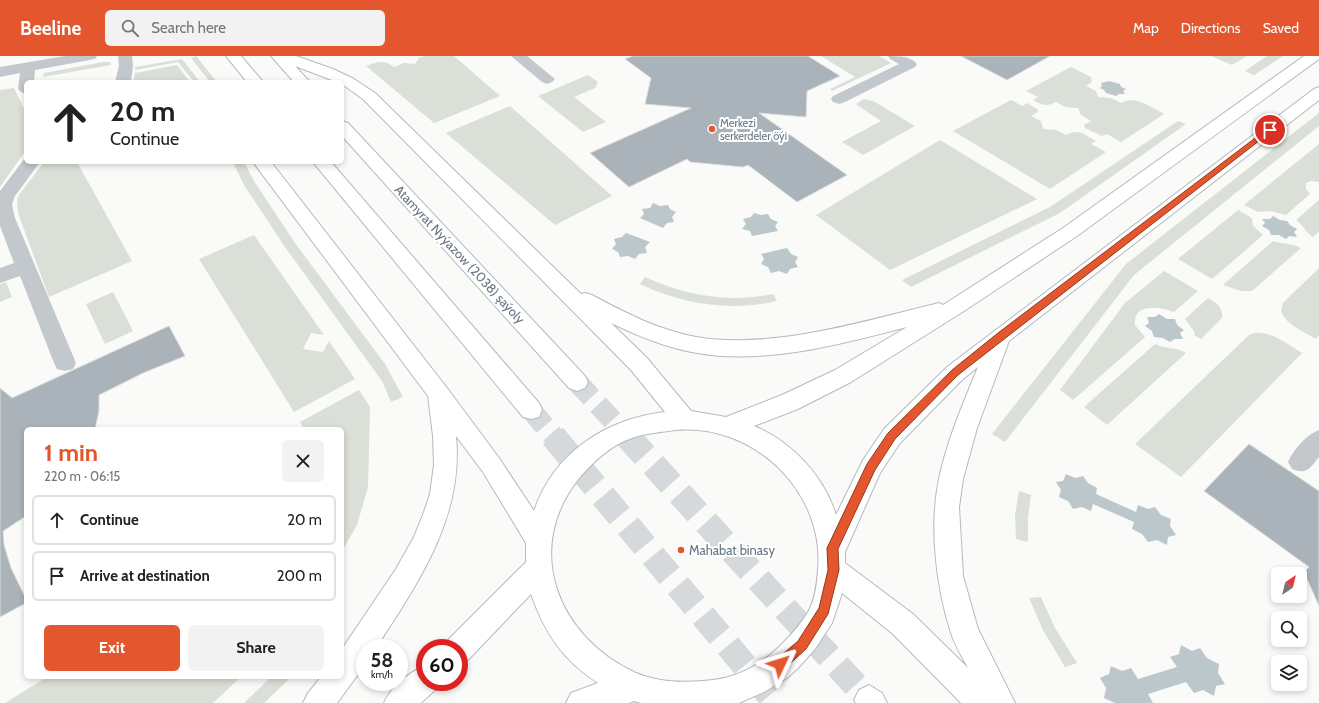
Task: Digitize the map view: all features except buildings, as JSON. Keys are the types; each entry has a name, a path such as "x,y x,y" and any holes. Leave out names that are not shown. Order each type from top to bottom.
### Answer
{"main road":[{"path":"278,56 300,80"},
{"path":"282,56 328,72 349,82 369,96 639,364 685,420"},
{"path":"728,426 790,402 843,376 957,306 1070,232 1314,56"},
{"path":"237,60 244,80"},
{"path":"237,60 253,80"},
{"path":"982,703 903,624 833,559 825,515 809,484 786,459 758,439 728,426 706,421 685,420 650,423 618,433 589,451 565,475 547,505 538,539 538,568 547,604 567,638 597,666 634,687 684,700 728,692 769,674 802,645 824,610 833,559 871,467 892,436 955,373 1319,92"},
{"name":"Atamyrat Nyýazow (2038) şaýoly","path":"344,128 577,382"},
{"path":"263,164 439,394 491,465 538,539"},
{"path":"324,164 531,410"},
{"path":"561,286 610,314 649,332 698,345 751,348 805,342 957,306"},
{"path":"1000,703 965,634 950,576 947,507 951,479 965,428 1001,336"},
{"path":"344,669 357,653 395,595 418,556 434,523 445,474 445,435 439,394"},
{"path":"468,640 538,568"},
{"path":"318,703 336,679"},
{"path":"581,703 634,687"},
{"path":"399,703 416,688"}],"street":[{"path":"0,72 90,56"},
{"path":"518,56 547,78"},
{"path":"839,99 910,64 895,56"},
{"path":"27,80 28,67"},
{"path":"29,164 6,195 3,204 6,218 65,363"},
{"path":"0,276 25,266"},
{"path":"1300,462 1319,440"}],"shaded area":[{"path":"196,56 215,80 208,80 191,58"},
{"path":"424,56 454,56 500,96 434,123 366,66 381,62 391,64 394,67 404,63 415,64 419,58"},
{"path":"821,56 879,56 891,63 832,91 830,89 855,77"},
{"path":"1211,56 1247,56 1232,65"},
{"path":"1267,56 1283,56 1254,75 1245,71"},
{"path":"182,59 198,80 192,80 178,62 135,70 135,67"},
{"path":"110,62 111,65 43,77 44,73"},
{"path":"177,65 188,80 133,80 135,73"},
{"path":"1071,67 1091,77 1092,82 1086,86 1096,91 1098,97 1111,98 1121,103 1132,100 1138,101 1164,114 1121,142 1107,134 1102,136 1085,128 1084,125 1091,121 1081,115 1078,108 1066,107 1056,102 1047,105 1042,104 1033,100 1038,97 1026,91"},
{"path":"588,75 598,82 595,88 574,97 606,122 583,132 538,96"},
{"path":"1109,81 1120,84 1121,87 1126,89 1123,91 1125,94 1119,94 1116,96 1106,93 1100,88 1102,86 1101,83"},
{"path":"14,88 24,109 24,153 0,187 0,90"},
{"path":"864,99 873,101 915,126 863,155 842,142 881,121 857,105 857,103"},
{"path":"1011,100 1022,106 1027,103 1037,109 1038,112 1031,116 1041,121 1043,129 1056,130 1066,135 1074,132 1085,134 1096,141 1091,144 1106,152 1050,189 953,131"},
{"path":"510,106 612,196 555,225 446,133"},
{"path":"1319,113 1319,126 1134,275 1005,442 992,434 1126,264"},
{"path":"1178,121 1186,124 1060,213 911,287 902,280 1050,207"},
{"path":"940,140 1037,199 890,270 816,215"},
{"path":"1319,144 1319,182 1311,181 1306,183 1306,189 1310,194 1286,215 1270,211 1258,212 1244,205"},
{"path":"42,164 78,164 132,261 49,297 18,213 17,199"},
{"path":"234,164 245,164 254,181 295,243 385,364 403,397 391,402 382,381 285,247 244,185"},
{"path":"1319,200 1319,231 1313,237 1296,220"},
{"path":"653,203 660,206 668,205 670,209 676,212 672,217 674,222 667,223 663,228 640,218 644,214 642,209 650,208"},
{"path":"1238,210 1252,218 1253,226 1263,235 1212,279 1178,259"},
{"path":"754,213 761,215 768,214 771,219 778,222 775,226 778,231 752,236 750,231 742,229 746,224 743,219 751,217"},
{"path":"1273,216 1280,220 1287,221 1290,225 1297,229 1294,232 1297,237 1289,236 1286,239 1279,235 1271,235 1269,230 1262,226 1265,223 1262,219 1270,219"},
{"path":"626,233 650,242 645,247 647,253 639,254 635,259 628,256 620,257 618,252 612,249 616,244 614,239 622,237"},
{"path":"254,235 324,335 311,333 303,349 323,352 329,341 355,379 294,412 199,259"},
{"path":"1273,241 1295,245 1301,248 1252,291 1241,291 1223,285"},
{"path":"787,248 791,254 798,257 795,262 798,267 790,269 787,274 779,271 771,273 768,267 761,264 764,259 761,254"},
{"path":"1319,268 1319,335 1316,339 1291,324 1283,316 1281,311 1283,303"},
{"path":"1164,271 1198,291 1174,312 1162,308 1148,308 1142,310 1135,318 1135,325 1145,337 1073,400 1060,390 1125,303"},
{"path":"645,277 676,289 708,296 740,298 773,294 777,301 742,306 725,306 690,301 673,297 640,284"},
{"path":"6,282 12,297 0,302 0,284"},
{"path":"113,292 133,331 105,344 86,304"},
{"path":"1208,298 1219,306 1222,311 1222,318 1201,339 1195,336 1194,331 1185,319"},
{"path":"1159,314 1167,319 1175,319 1177,325 1184,330 1180,333 1183,339 1175,339 1170,342 1163,338 1154,337 1152,331 1145,326 1149,323 1147,317 1155,317"},
{"path":"1254,333 1273,336 1302,353 1181,477 1135,444 1249,335"},
{"path":"1155,344 1186,353 1107,425 1084,407"},
{"path":"359,390 370,407 368,487 357,525 344,548 344,427 303,427 300,422"},
{"path":"1066,474 1075,478 1083,476 1088,483 1097,488 1096,494 1136,512 1138,505 1148,509 1155,507 1161,515 1171,519 1170,526 1176,535 1168,537 1167,545 1157,540 1148,542 1142,534 1132,529 1134,522 1093,504 1091,511 1082,507 1073,509 1068,501 1059,497 1061,490 1056,482 1063,481"},
{"path":"1019,491 1031,495 1028,518 1028,542 1016,539 1015,515"},
{"path":"1041,597 1055,628 1077,663 1065,667 1043,630 1029,598"},
{"path":"1181,645 1192,651 1200,648 1207,658 1219,664 1218,673 1225,684 1216,686 1214,696 1203,690 1194,693 1186,682 1148,694 1153,703 1115,703 1104,698 1106,688 1100,678 1109,674 1111,666 1122,671 1131,668 1138,679 1177,667 1170,657 1179,654"},
{"path":"44,679 239,679 213,703 5,703"},
{"path":"269,679 289,679 264,703 244,703"}],"tunnel":[{"path":"577,382 628,437"},
{"path":"531,410 554,437"},
{"path":"553,436 776,703"},
{"path":"627,436 869,700"}],"place":[{"name":"Merkezi serkerdeler öýi","path":"712,129"},
{"name":"Mahabat binasy","path":"681,550"}],"route":[{"path":"780,664 802,645 824,610 833,570 833,548 871,467 892,436 955,373 1270,130"}]}
